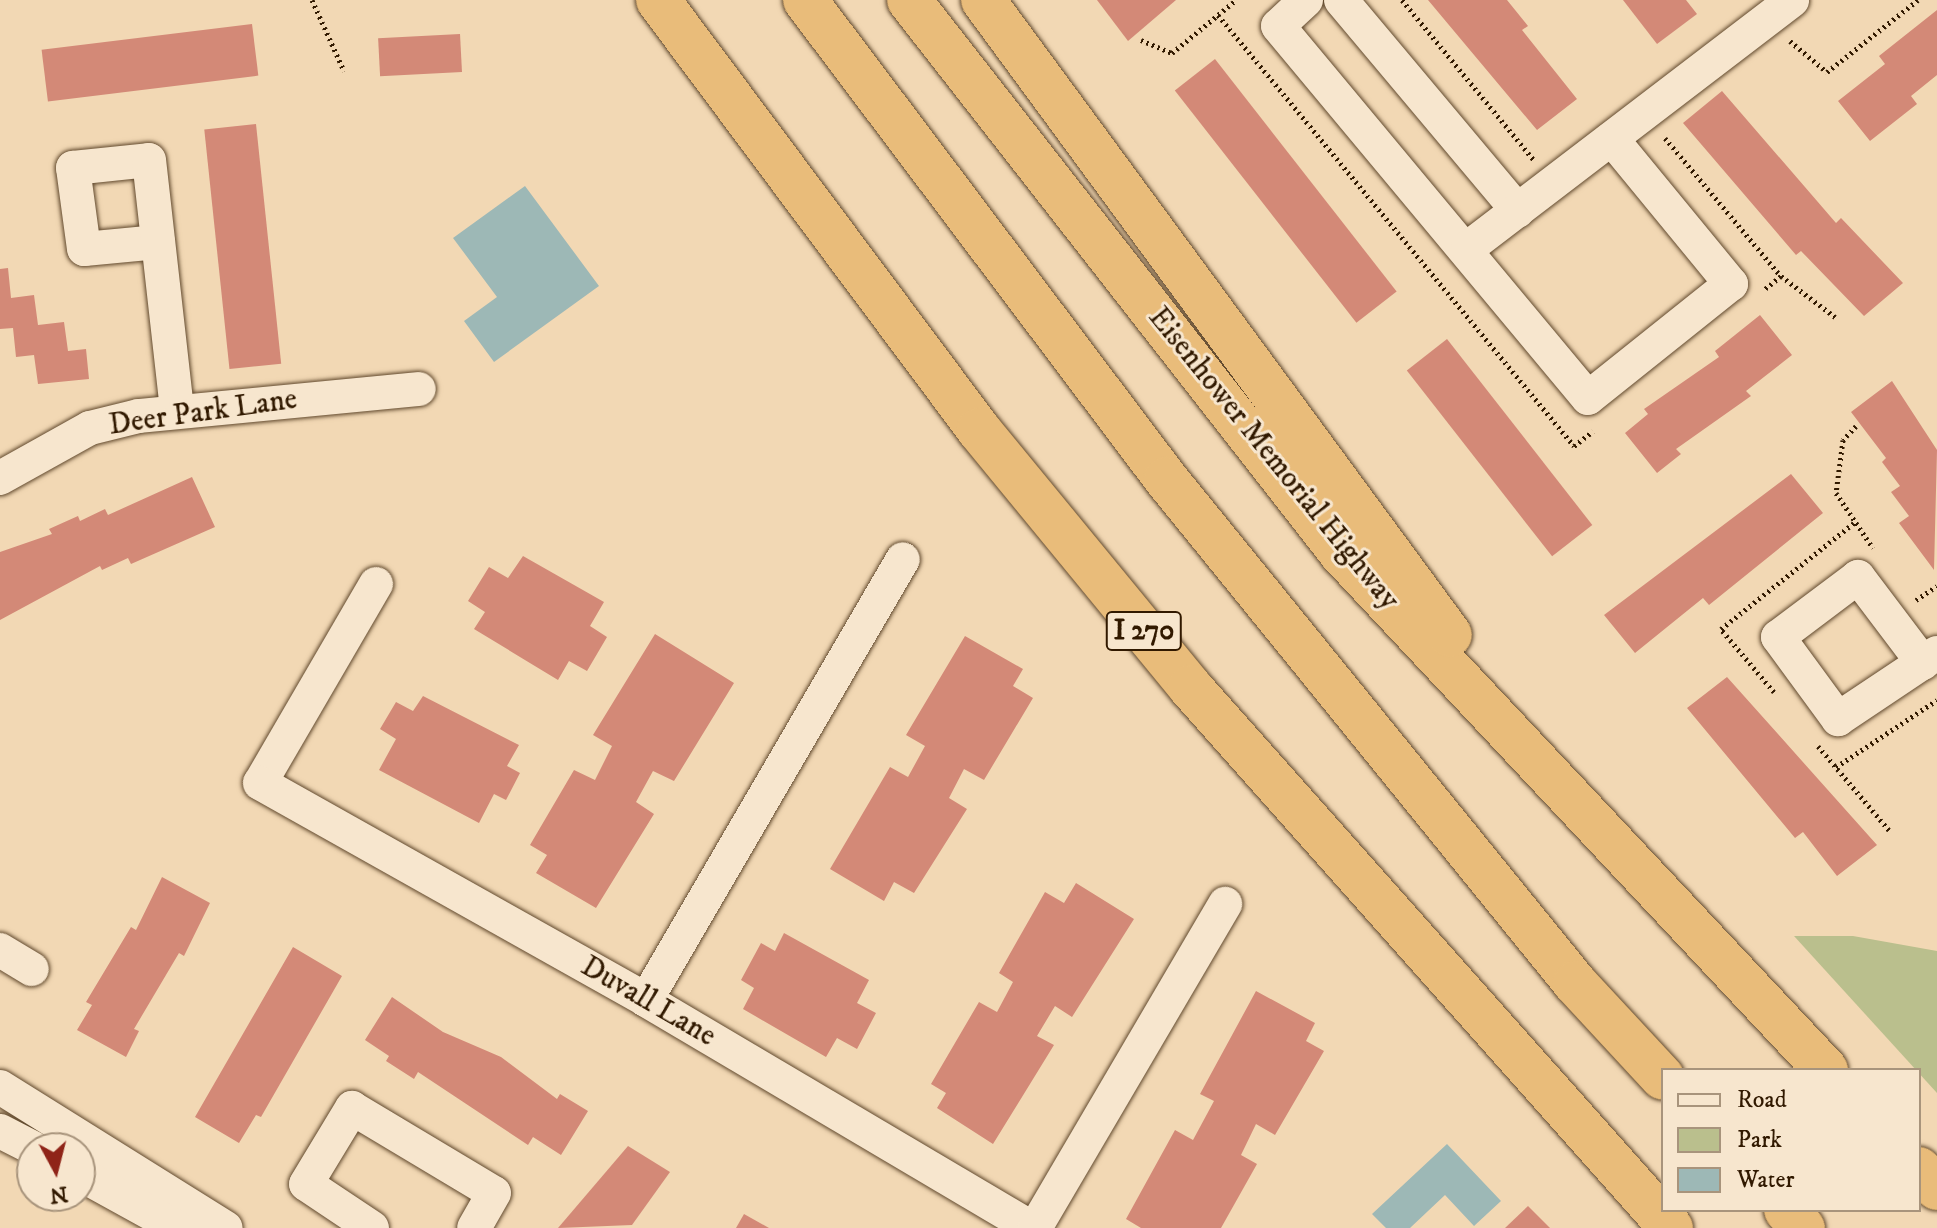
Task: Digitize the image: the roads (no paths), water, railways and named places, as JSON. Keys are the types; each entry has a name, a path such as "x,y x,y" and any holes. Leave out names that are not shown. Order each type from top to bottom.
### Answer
{"highway":[{"name":"I 270","path":"658,0 979,430 1190,687 1671,1228"},
{"path":"805,0 1166,479 1575,983 1661,1076"},
{"name":"Eisenhower Memorial Highway","path":"909,0 1341,553 1824,1068"},
{"path":"983,0 1564,792"},
{"path":"1921,1171 1937,1188"},
{"path":"1788,1212 1803,1228"}],"street":[{"path":"1306,0 1278,26 1468,248 1588,398 1731,284 1612,139"},
{"path":"1341,0 1518,211"},
{"path":"1468,248 1780,12"},
{"path":"158,242 177,411"},
{"name":"Deer Park Lane","path":"0,478 90,428 177,411 419,389"},
{"path":"646,1000 903,559"},
{"name":"Duvall Lane","path":"376,584 260,783 646,1000 1033,1228"},
{"path":"1033,1228 1225,904"},
{"path":"0,950 32,969"},
{"path":"0,1087 226,1228"},
{"path":"372,1228 306,1184 352,1108 494,1193 474,1228"},
{"path":"96,1183 178,1228"}],"water":[{"path":"525,186 599,286 494,362 464,321 497,297 453,238"},
{"path":"1447,1144 1501,1201 1474,1226 1445,1195 1410,1228 1386,1228 1372,1214"}]}
